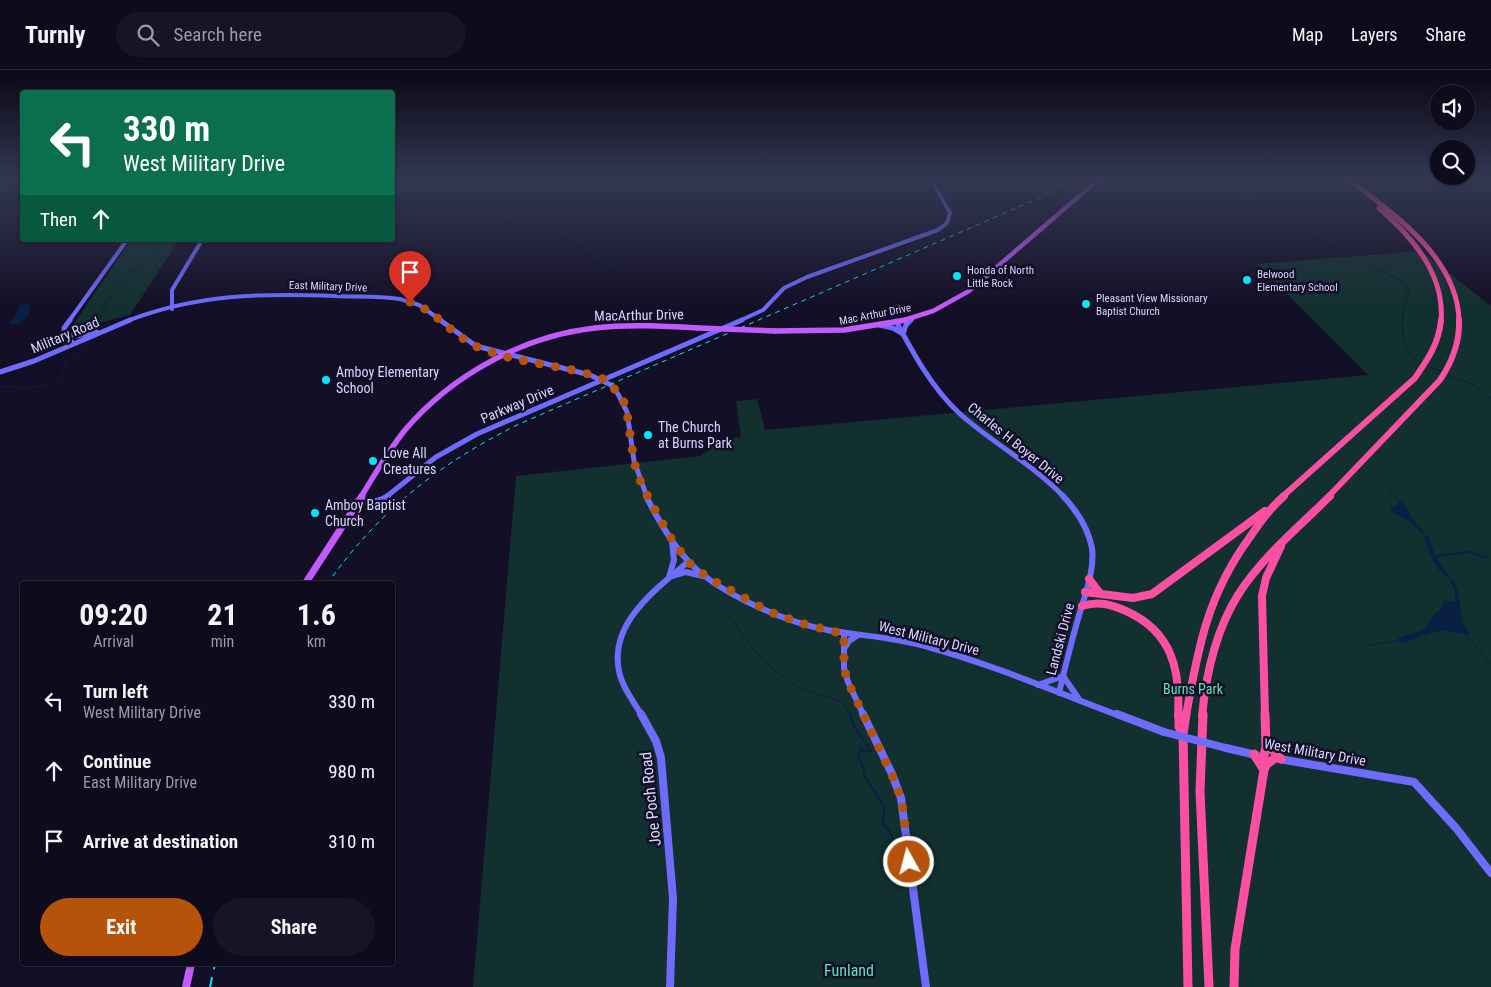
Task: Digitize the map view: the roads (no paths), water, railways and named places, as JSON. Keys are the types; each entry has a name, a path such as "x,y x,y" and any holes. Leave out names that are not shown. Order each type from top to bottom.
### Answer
{"highway":[{"path":"1085,594 1099,593 1114,598 1130,599 1152,594 1241,527 1271,507 1422,370 1430,360 1440,334 1443,317 1441,297 1435,278 1422,253 1394,222"},
{"path":"1209,987 1198,761 1206,683 1225,619 1258,566 1337,488 1441,378 1449,367 1458,346 1461,333 1459,307 1452,284 1436,257 1421,239 1402,222"},
{"path":"1188,987 1183,734 1197,652 1214,598 1233,560 1271,507"},
{"path":"1264,770 1259,755 1266,743 1262,596 1266,578 1283,542"},
{"path":"1088,579 1099,593"},
{"path":"1085,594 1098,602 1144,620 1159,632 1168,644 1175,660 1179,684 1178,728 1183,734"},
{"path":"1082,606 1098,602"},
{"path":"1234,987 1236,949 1264,770 1266,765 1278,759 1266,743"}],"main road":[{"name":"Mac Arthur Drive","path":"698,328 820,332 879,325 914,317 948,304 970,291 1050,222"},
{"name":"MacArthur Drive","path":"307,581 400,438 422,412 464,378 504,355 582,330 632,326 698,328"},
{"path":"186,987 191,966"}],"street":[{"name":"Parkway Drive","path":"358,501 372,502 382,500 425,465 453,446 487,430 758,313 767,307 780,291 791,284 835,266 913,240 942,228 947,222"},
{"path":"73,344 67,340 64,328 126,242"},
{"path":"172,309 172,290 201,242"},
{"name":"East Military Drive","path":"139,317 218,298 257,294 398,299 420,306 461,338 504,355"},
{"name":"Military Road","path":"0,371 29,363 139,317"},
{"path":"879,325 893,328 903,334 906,325 914,317"},
{"name":"Charles H Boyer Drive","path":"896,322 937,386 958,411 1052,486 1073,506 1084,522 1090,539 1092,557 1085,594"},
{"path":"64,332 71,335 81,335 122,323"},
{"path":"523,348 519,354 523,360"},
{"path":"491,351 516,351"},
{"path":"504,355 604,379"},
{"path":"593,376 595,383"},
{"name":"West Military Drive","path":"604,379 620,395 626,406 633,458 639,477 671,538 688,562 707,577 782,616 807,625 844,634 897,640 969,659 1164,732 1278,759 1414,782 1456,828 1491,873"},
{"path":"669,578 674,560 671,538"},
{"name":"Joe Poch Road","path":"670,987 673,898 661,758 655,736 621,680 616,655 618,641 629,619 669,578 688,562"},
{"path":"669,578 686,572 707,577"},
{"name":"Landski Drive","path":"1059,693 1085,594"},
{"path":"844,634 844,668 848,682 892,774 901,798 926,987"},
{"path":"844,649 849,641 858,635"},
{"path":"1038,685 1064,676 1080,701"}],"water":[{"path":"20,303 23,305 29,304 29,315 19,324 8,324 17,313"},
{"path":"1401,502 1406,506 1411,517 1425,533 1422,533 1408,520 1391,512 1391,508"},
{"path":"1428,535 1435,555 1469,551 1491,558 1484,558 1469,553 1436,557 1450,578 1448,578 1439,570 1431,558 1424,536"},
{"path":"1452,579 1456,586 1463,620 1469,634 1440,631 1401,643 1398,638 1423,630 1442,608 1444,601 1453,602 1455,600 1454,588 1450,580"}],"waterway":[{"path":"559,222 564,225 563,234 582,242 596,256 609,265 620,269"},
{"path":"1294,222 1403,282 1409,291 1402,321 1404,341 1408,350 1422,364"},
{"path":"96,328 107,301 129,273 146,262 166,242"},
{"path":"0,387 40,387 55,382 62,378 67,362 92,339"},
{"path":"1425,365 1443,372"},
{"path":"1446,374 1474,385 1491,399"},
{"path":"1389,486 1391,493 1401,504"},
{"path":"711,597 755,651 774,671 806,690 835,699 844,705 850,716"},
{"path":"1465,633 1491,664"},
{"path":"1364,646 1401,640"},
{"path":"850,714 853,725 871,751 860,750 858,754 864,770 863,776 867,779 884,807 883,825 896,844 897,857 892,873 893,880 909,885"}],"railway":[{"path":"329,581 367,534 389,512 435,474 488,440 517,425 985,222"},
{"path":"210,987 215,966"}],"place":[{"name":"Honda of North Little Rock","path":"957,276"},
{"name":"Belwood Elementary School","path":"1247,280"},
{"name":"Pleasant View Missionary Baptist Church","path":"1086,304"},
{"name":"Amboy Elementary School","path":"326,380"},
{"name":"The Church at Burns Park","path":"648,435"},
{"name":"Love All Creatures","path":"373,461"},
{"name":"Amboy Baptist Church","path":"315,513"}],"park label":[{"name":"Burns Park","path":"1193,689"},
{"name":"Funland","path":"849,970"}]}
